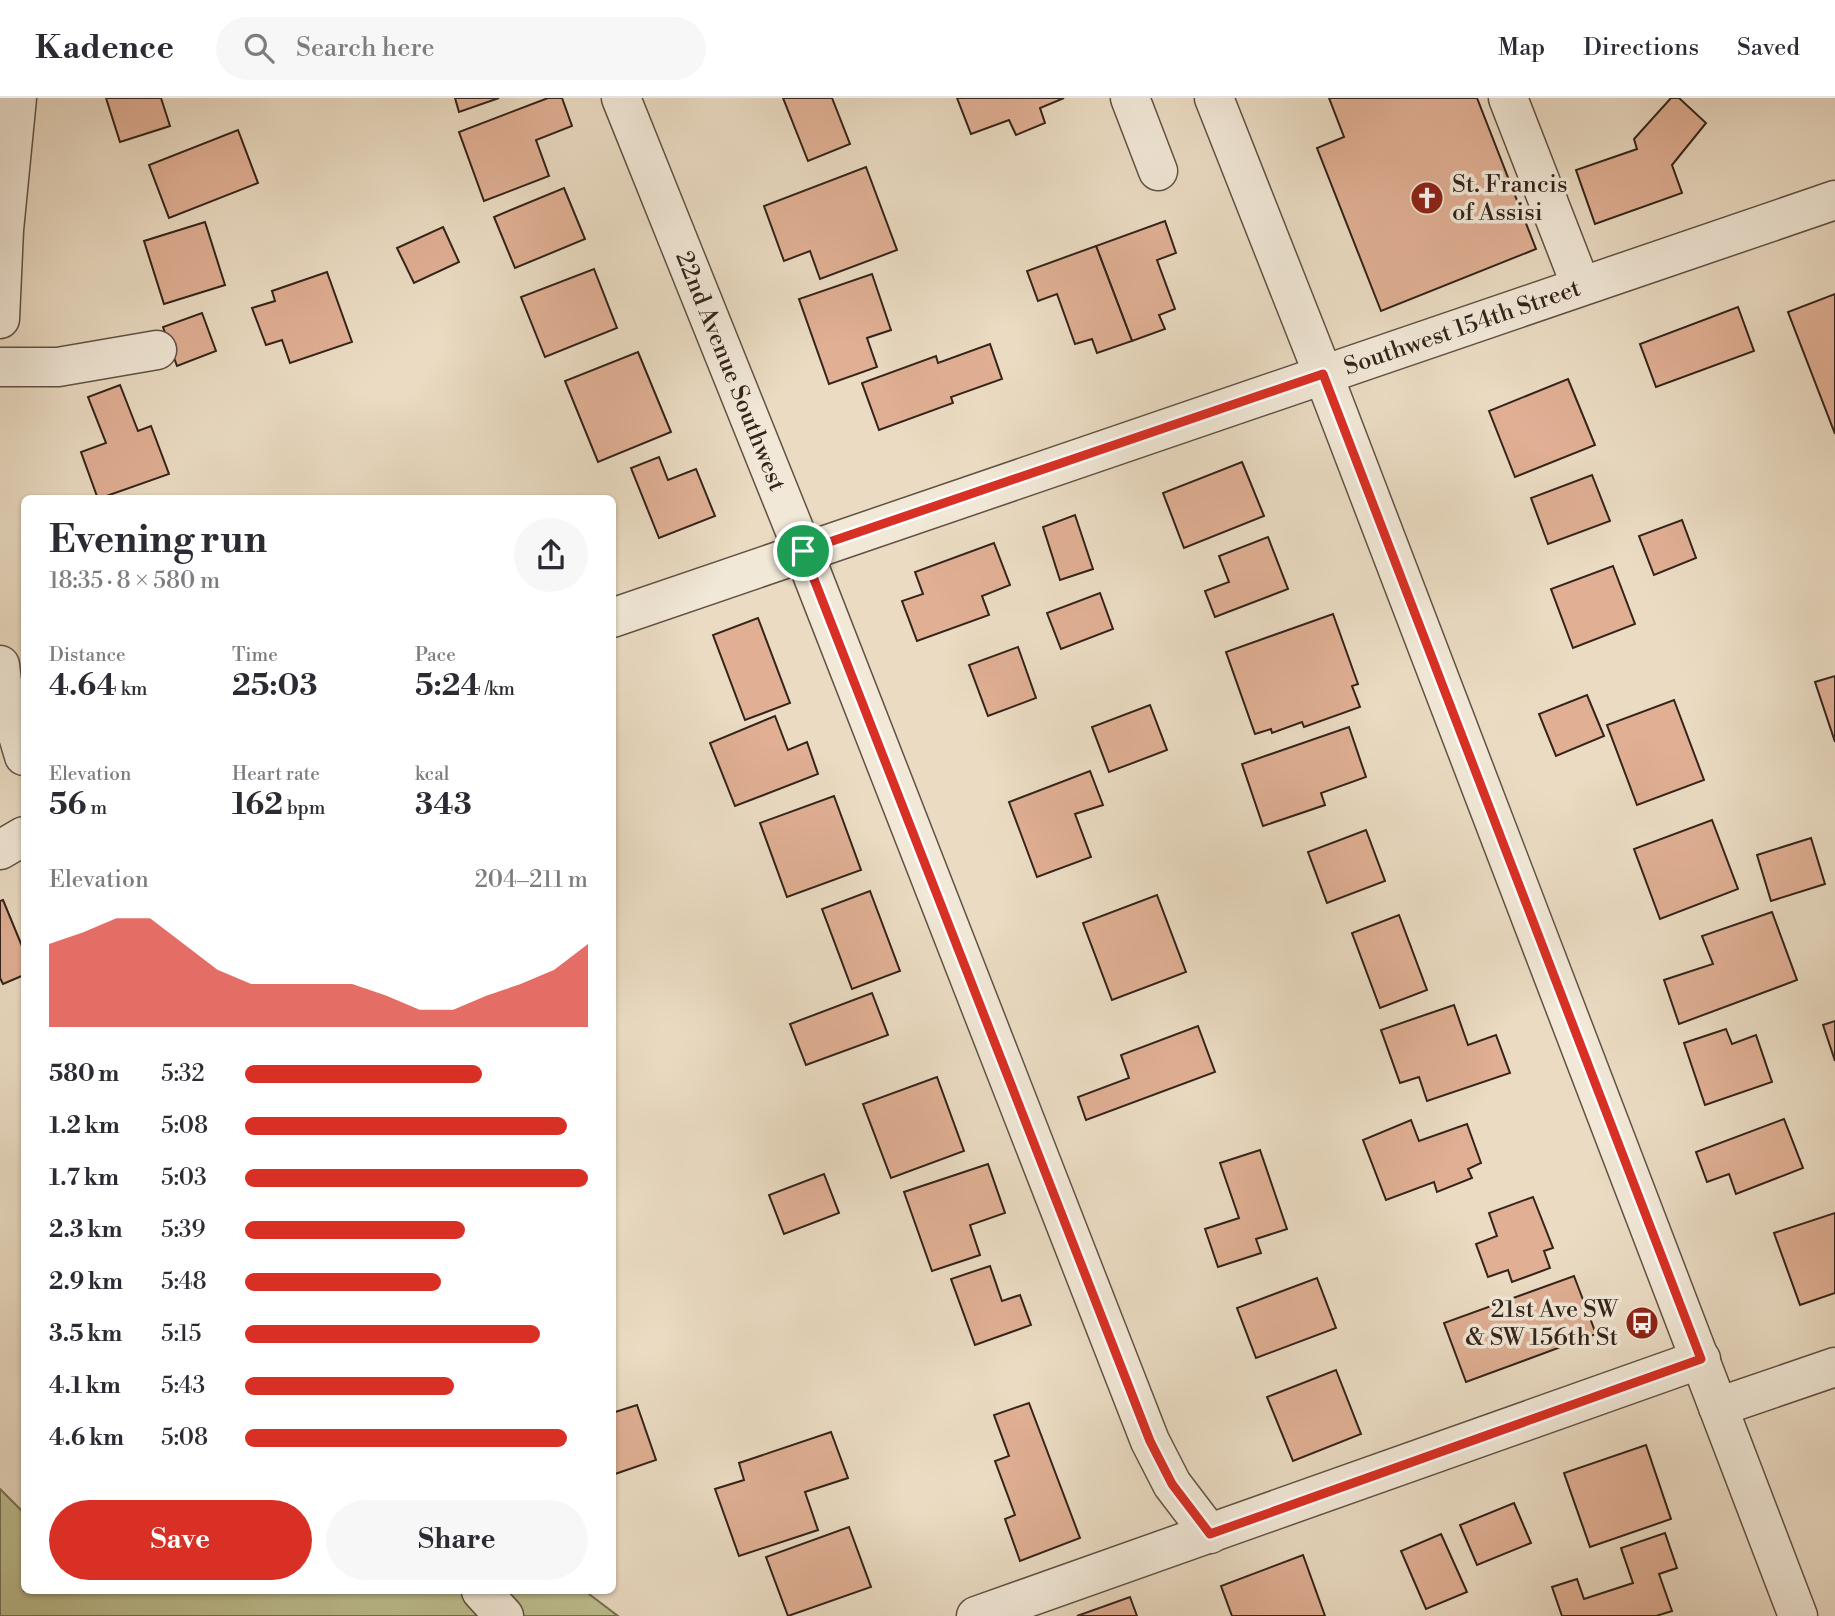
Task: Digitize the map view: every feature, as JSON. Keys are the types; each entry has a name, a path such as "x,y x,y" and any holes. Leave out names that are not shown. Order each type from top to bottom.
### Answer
{"street":[{"path":"0,319 4,230 17,98"},
{"name":"22nd Avenue Southwest","path":"621,98 803,551 1150,1441 1172,1484 1210,1534"},
{"path":"1214,98 1323,374 1798,1616"},
{"path":"1508,98 1581,286"},
{"path":"1134,99 1158,171"},
{"name":"Southwest 154th Street","path":"616,617 1835,200"},
{"path":"0,367 58,367 157,350"},
{"path":"0,665 2,682 21,746"},
{"path":"0,850 21,838"},
{"path":"976,1616 1701,1359"},
{"path":"1718,1407 1835,1367"},
{"path":"484,1594 504,1616"}],"green space":[{"path":"0,1489 21,1510 21,1594 589,1594 618,1616 0,1616"}],"building":[{"path":"106,98 161,98 170,126 120,142"},
{"path":"455,98 499,98 459,112"},
{"path":"548,98 562,98 572,126 536,140 549,176 484,201 459,132"},
{"path":"783,98 832,98 850,144 808,161"},
{"path":"957,98 1064,98 1040,108 1045,123 1016,135 1009,120 971,134"},
{"name":"St. Francis of Assisi","path":"1329,98 1477,98 1536,249 1381,311 1317,148 1344,137"},
{"path":"1671,98 1679,98 1706,123 1672,165 1682,193 1595,224 1576,170 1637,149 1634,139"},
{"path":"238,130 258,183 169,218 149,165"},
{"path":"866,167 897,250 820,279 810,251 784,261 764,206"},
{"path":"564,188 585,239 515,268 494,217"},
{"path":"1165,221 1176,253 1157,260 1175,309 1159,315 1165,329 1132,341 1096,246"},
{"path":"205,222 225,285 164,304 144,241"},
{"path":"443,227 459,262 414,283 397,248"},
{"path":"1096,246 1132,341 1097,353 1092,339 1075,344 1057,294 1038,301 1027,271"},
{"path":"594,269 617,328 545,357 521,297"},
{"path":"327,272 352,342 290,363 282,340 266,345 252,308 275,301 272,291"},
{"path":"872,274 891,330 867,338 877,367 829,384 799,299"},
{"path":"1835,294 1835,434 1788,312"},
{"path":"1738,307 1754,351 1656,387 1640,344"},
{"path":"202,313 216,351 177,366 163,327"},
{"path":"990,344 1002,379 951,397 953,403 879,430 862,383 936,356 938,363"},
{"path":"638,352 671,432 598,462 565,381"},
{"path":"1568,379 1595,445 1515,477 1489,411"},
{"path":"120,385 138,431 151,426 169,474 109,495 97,495 81,452 106,443 88,397"},
{"path":"659,457 668,480 696,469 715,516 659,538 631,468"},
{"path":"1242,462 1264,516 1184,548 1163,493"},
{"path":"1592,475 1610,521 1548,544 1531,498"},
{"path":"1075,515 1093,569 1060,580 1043,527"},
{"path":"1682,520 1696,558 1654,575 1639,536"},
{"path":"1268,537 1288,589 1215,617 1205,591 1229,582 1219,556"},
{"path":"994,543 1010,585 982,596 989,615 917,641 902,601 923,594 915,572"},
{"path":"1613,566 1635,624 1573,648 1551,589"},
{"path":"1100,593 1113,629 1061,649 1047,613"},
{"path":"1333,614 1358,684 1352,686 1360,707 1304,727 1302,722 1272,733 1271,729 1255,734 1226,652"},
{"path":"758,618 790,703 745,720 713,635"},
{"path":"1018,647 1036,698 988,716 969,665"},
{"path":"1835,676 1835,742 1815,682"},
{"path":"1587,695 1604,736 1556,756 1539,714"},
{"path":"1674,700 1704,780 1637,805 1607,725"},
{"path":"1150,705 1167,750 1109,772 1092,727"},
{"path":"775,716 788,750 807,742 818,774 735,806 710,743"},
{"path":"1349,727 1366,777 1321,793 1325,805 1263,826 1242,764"},
{"path":"1090,771 1103,805 1075,814 1091,857 1037,877 1009,802"},
{"path":"834,796 861,870 787,897 760,823"},
{"path":"1712,820 1738,889 1660,919 1634,849"},
{"path":"1366,830 1385,881 1327,903 1308,852"},
{"path":"1811,838 1825,884 1771,901 1757,855"},
{"path":"870,891 900,971 852,989 822,909"},
{"path":"1157,895 1186,972 1112,1000 1083,923"},
{"path":"3,900 21,944 21,976 3,984 0,978 0,901"},
{"path":"1772,912 1797,980 1679,1024 1664,980 1713,964 1702,936"},
{"path":"1399,915 1427,990 1380,1008 1352,933"},
{"path":"872,993 888,1035 806,1065 790,1024"},
{"path":"1454,1005 1468,1045 1496,1035 1510,1073 1427,1101 1419,1077 1400,1083 1381,1030"},
{"path":"1835,1021 1835,1061 1823,1025"},
{"path":"1198,1026 1215,1072 1086,1120 1078,1097 1129,1078 1121,1055"},
{"path":"1726,1029 1732,1044 1756,1035 1772,1082 1705,1105 1684,1043"},
{"path":"937,1077 964,1151 891,1178 863,1104"},
{"path":"1784,1119 1803,1168 1736,1194 1729,1174 1707,1182 1696,1152"},
{"path":"1411,1120 1419,1141 1467,1124 1481,1163 1468,1169 1472,1178 1437,1192 1434,1182 1386,1200 1363,1140"},
{"path":"1260,1150 1287,1229 1256,1239 1261,1253 1218,1267 1205,1229 1239,1218 1220,1163"},
{"path":"988,1164 1005,1213 970,1225 980,1255 932,1271 904,1192"},
{"path":"824,1174 839,1213 784,1234 769,1195"},
{"path":"1533,1197 1553,1248 1544,1251 1550,1268 1512,1282 1508,1270 1488,1277 1476,1244 1497,1236 1489,1213"},
{"path":"1835,1213 1835,1293 1800,1305 1774,1233"},
{"path":"990,1266 1002,1301 1020,1295 1031,1325 975,1345 951,1279"},
{"path":"1574,1276 1596,1334 1466,1382 1444,1323"},
{"path":"1317,1278 1336,1328 1256,1358 1237,1308"},
{"path":"1336,1370 1361,1434 1293,1461 1267,1397"},
{"path":"1029,1403 1080,1538 1020,1561 1005,1519 1015,1515 995,1461 1009,1456 994,1415"},
{"path":"637,1405 656,1460 616,1474 616,1412"},
{"path":"831,1432 848,1478 805,1492 818,1530 739,1556 715,1489 744,1480 739,1463"},
{"path":"1646,1445 1671,1519 1590,1547 1564,1473"},
{"path":"1514,1503 1531,1543 1477,1565 1460,1525"},
{"path":"849,1527 871,1587 788,1616 766,1557"},
{"path":"1665,1533 1677,1568 1659,1574 1672,1611 1656,1616 1562,1616 1552,1587 1577,1579 1584,1599 1633,1583 1621,1548"},
{"path":"1441,1534 1467,1592 1426,1609 1401,1551"},
{"path":"1303,1555 1325,1616 1232,1616 1221,1586"},
{"path":"1130,1597 1137,1616 1077,1616"}],"place":[{"name":"St. Francis of Assisi","path":"1427,198"},
{"name":"21st Ave SW & SW 156th St","path":"1642,1323"}],"route":[{"path":"1323,374 1701,1359 1210,1534 1172,1484 1150,1441 803,551 1323,374"}]}
